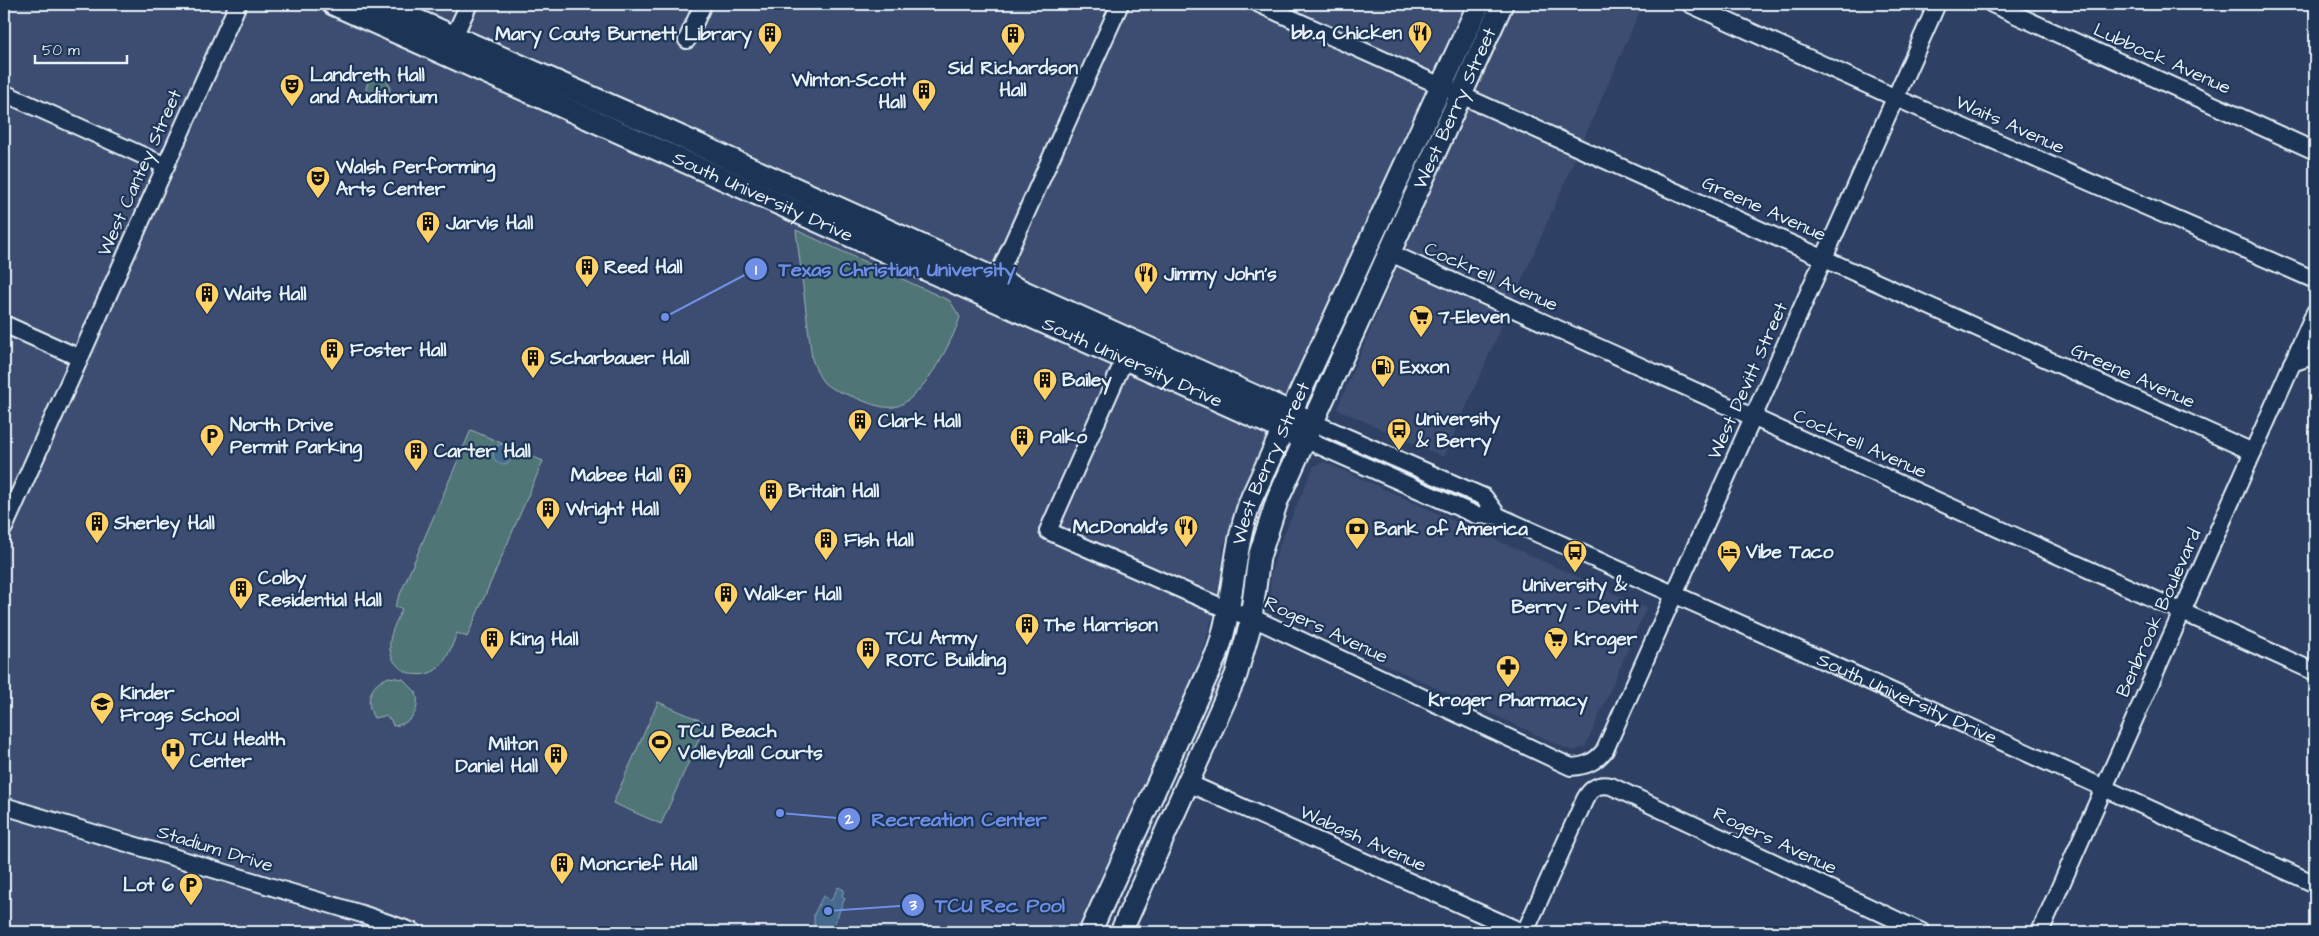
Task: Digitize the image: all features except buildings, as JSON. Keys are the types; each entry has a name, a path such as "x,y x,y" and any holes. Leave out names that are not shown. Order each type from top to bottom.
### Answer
{"main road":[{"name":"South University Drive","path":"333,4 450,45 1308,430"},
{"name":"South University Drive","path":"380,4 450,45"},
{"name":"West Berry Street","path":"1120,932 1236,675 1251,617 1255,578 1264,539 1277,500 1388,252 1451,89 1479,4"},
{"name":"West Berry Street","path":"1090,932 1211,669 1222,638 1235,557 1252,497 1397,181 1502,4"},
{"path":"1388,252 1386,239 1399,197 1397,181"},
{"name":"South University Drive","path":"993,288 1125,358 1288,421"},
{"path":"1245,520 1246,557 1240,602 1241,608 1251,617"},
{"path":"1188,783 1184,757 1209,694 1211,669"},
{"path":"1145,878 1142,859 1167,798 1161,779"}],"street":[{"name":"West Cantey Street","path":"4,528 238,4"},
{"path":"450,45 469,4"},
{"path":"687,40 703,4"},
{"path":"993,288 1120,4"},
{"name":"Greene Avenue","path":"1258,4 1451,89 2253,452"},
{"name":"Waits Avenue","path":"1690,4 1896,98 2315,280"},
{"name":"West Devitt Street","path":"1585,766 1597,760 1605,750 1937,4"},
{"name":"Lubbock Avenue","path":"1992,4 2315,151"},
{"path":"4,93 166,166"},
{"name":"Cockrell Avenue","path":"1388,252 2315,672"},
{"name":"Benbrook Boulevard","path":"2040,932 2102,788 2315,312"},
{"path":"4,324 80,358"},
{"name":"Rogers Avenue","path":"1125,358 1048,532 1228,610 1251,617 1571,766 1585,766"},
{"path":"2292,363 2315,358"},
{"name":"South University Drive","path":"1308,430 1476,515 1498,516 2315,884"},
{"name":"Wabash Avenue","path":"1188,783 1524,932"},
{"name":"Rogers Avenue","path":"1524,932 1585,799 1596,786 1610,786 1922,932"},
{"name":"Stadium Drive","path":"4,806 362,914 414,932"}],"shaded area":[{"path":"4,4 1469,4 1223,546 1218,596 1202,654 1076,932 4,932"},
{"path":"1515,4 1643,4 1444,457 1337,409 1459,122"},
{"path":"503,444 510,447 513,454 510,461 503,464 496,461 493,454 496,447"},
{"path":"1324,462 1646,608 1585,747 1572,751 1272,612 1269,607 1271,575 1279,546 1314,466"},
{"path":"838,887 844,890 842,896 845,898 831,932 820,930 814,924 814,914 823,896 831,901"}],"green space":[{"path":"378,77 383,78 389,84 389,94 383,100 378,101 373,100 367,94 366,89 367,84 373,78"},
{"path":"796,230 950,301 960,317 951,340 925,383 904,403 894,407 874,405 831,388 822,381 812,359"},
{"path":"471,430 543,461 467,637 457,633 451,649 442,664 427,674 419,675 403,670 392,658 390,644 392,633 402,609 395,606"},
{"path":"389,677 403,679 416,692 417,705 414,715 400,725 393,726 391,720 385,716 374,718 369,705 373,689 382,680"},
{"name":"TCU Beach Volleyball Courts","path":"658,702 706,723 661,824 613,803"}],"place":[{"name":"bb.q Chicken","path":"1420,54"},
{"name":"Mary Couts Burnett Library","path":"770,55"},
{"name":"Sid Richardson Hall","path":"1013,56"},
{"name":"Landreth Hall and Auditorium","path":"292,107"},
{"name":"Winton-Scott Hall","path":"924,112"},
{"name":"Walsh Performing Arts Center","path":"318,199"},
{"name":"Jarvis Hall","path":"428,244"},
{"name":"Reed Hall","path":"587,288"},
{"name":"Jimmy John's","path":"1146,295"},
{"name":"Waits Hall","path":"207,315"},
{"name":"Texas Christian University","path":"665,317"},
{"name":"7-Eleven","path":"1421,338"},
{"name":"Foster Hall","path":"332,371"},
{"name":"Scharbauer Hall","path":"533,379"},
{"name":"Exxon","path":"1383,388"},
{"name":"Bailey","path":"1045,401"},
{"name":"Clark Hall","path":"860,442"},
{"name":"University & Berry","path":"1399,451"},
{"name":"North Drive Permit Parking","path":"212,457"},
{"name":"Palko","path":"1022,458"},
{"name":"Carter Hall","path":"416,472"},
{"name":"Mabee Hall","path":"680,496"},
{"name":"Britain Hall","path":"771,512"},
{"name":"Wright Hall","path":"548,530"},
{"name":"Sherley Hall","path":"97,544"},
{"name":"McDonald's","path":"1186,548"},
{"name":"Bank of America","path":"1357,550"},
{"name":"Fish Hall","path":"826,561"},
{"name":"University & Berry - Devitt","path":"1575,573"},
{"name":"Vibe Taco","path":"1729,573"},
{"name":"Colby Residential Hall","path":"241,610"},
{"name":"Walker Hall","path":"726,615"},
{"name":"The Harrison","path":"1027,646"},
{"name":"King Hall","path":"492,660"},
{"name":"Kroger","path":"1556,660"},
{"name":"TCU Army ROTC Building","path":"868,670"},
{"name":"Kroger Pharmacy","path":"1508,688"},
{"name":"Kinder Frogs School","path":"102,725"},
{"name":"TCU Beach Volleyball Courts","path":"660,763"},
{"name":"TCU Health Center","path":"173,771"},
{"name":"Milton Daniel Hall","path":"556,776"},
{"name":"Recreation Center","path":"780,813"},
{"name":"Moncrief Hall","path":"562,885"},
{"name":"Lot 6","path":"191,906"},
{"name":"TCU Rec Pool","path":"828,911"}]}
